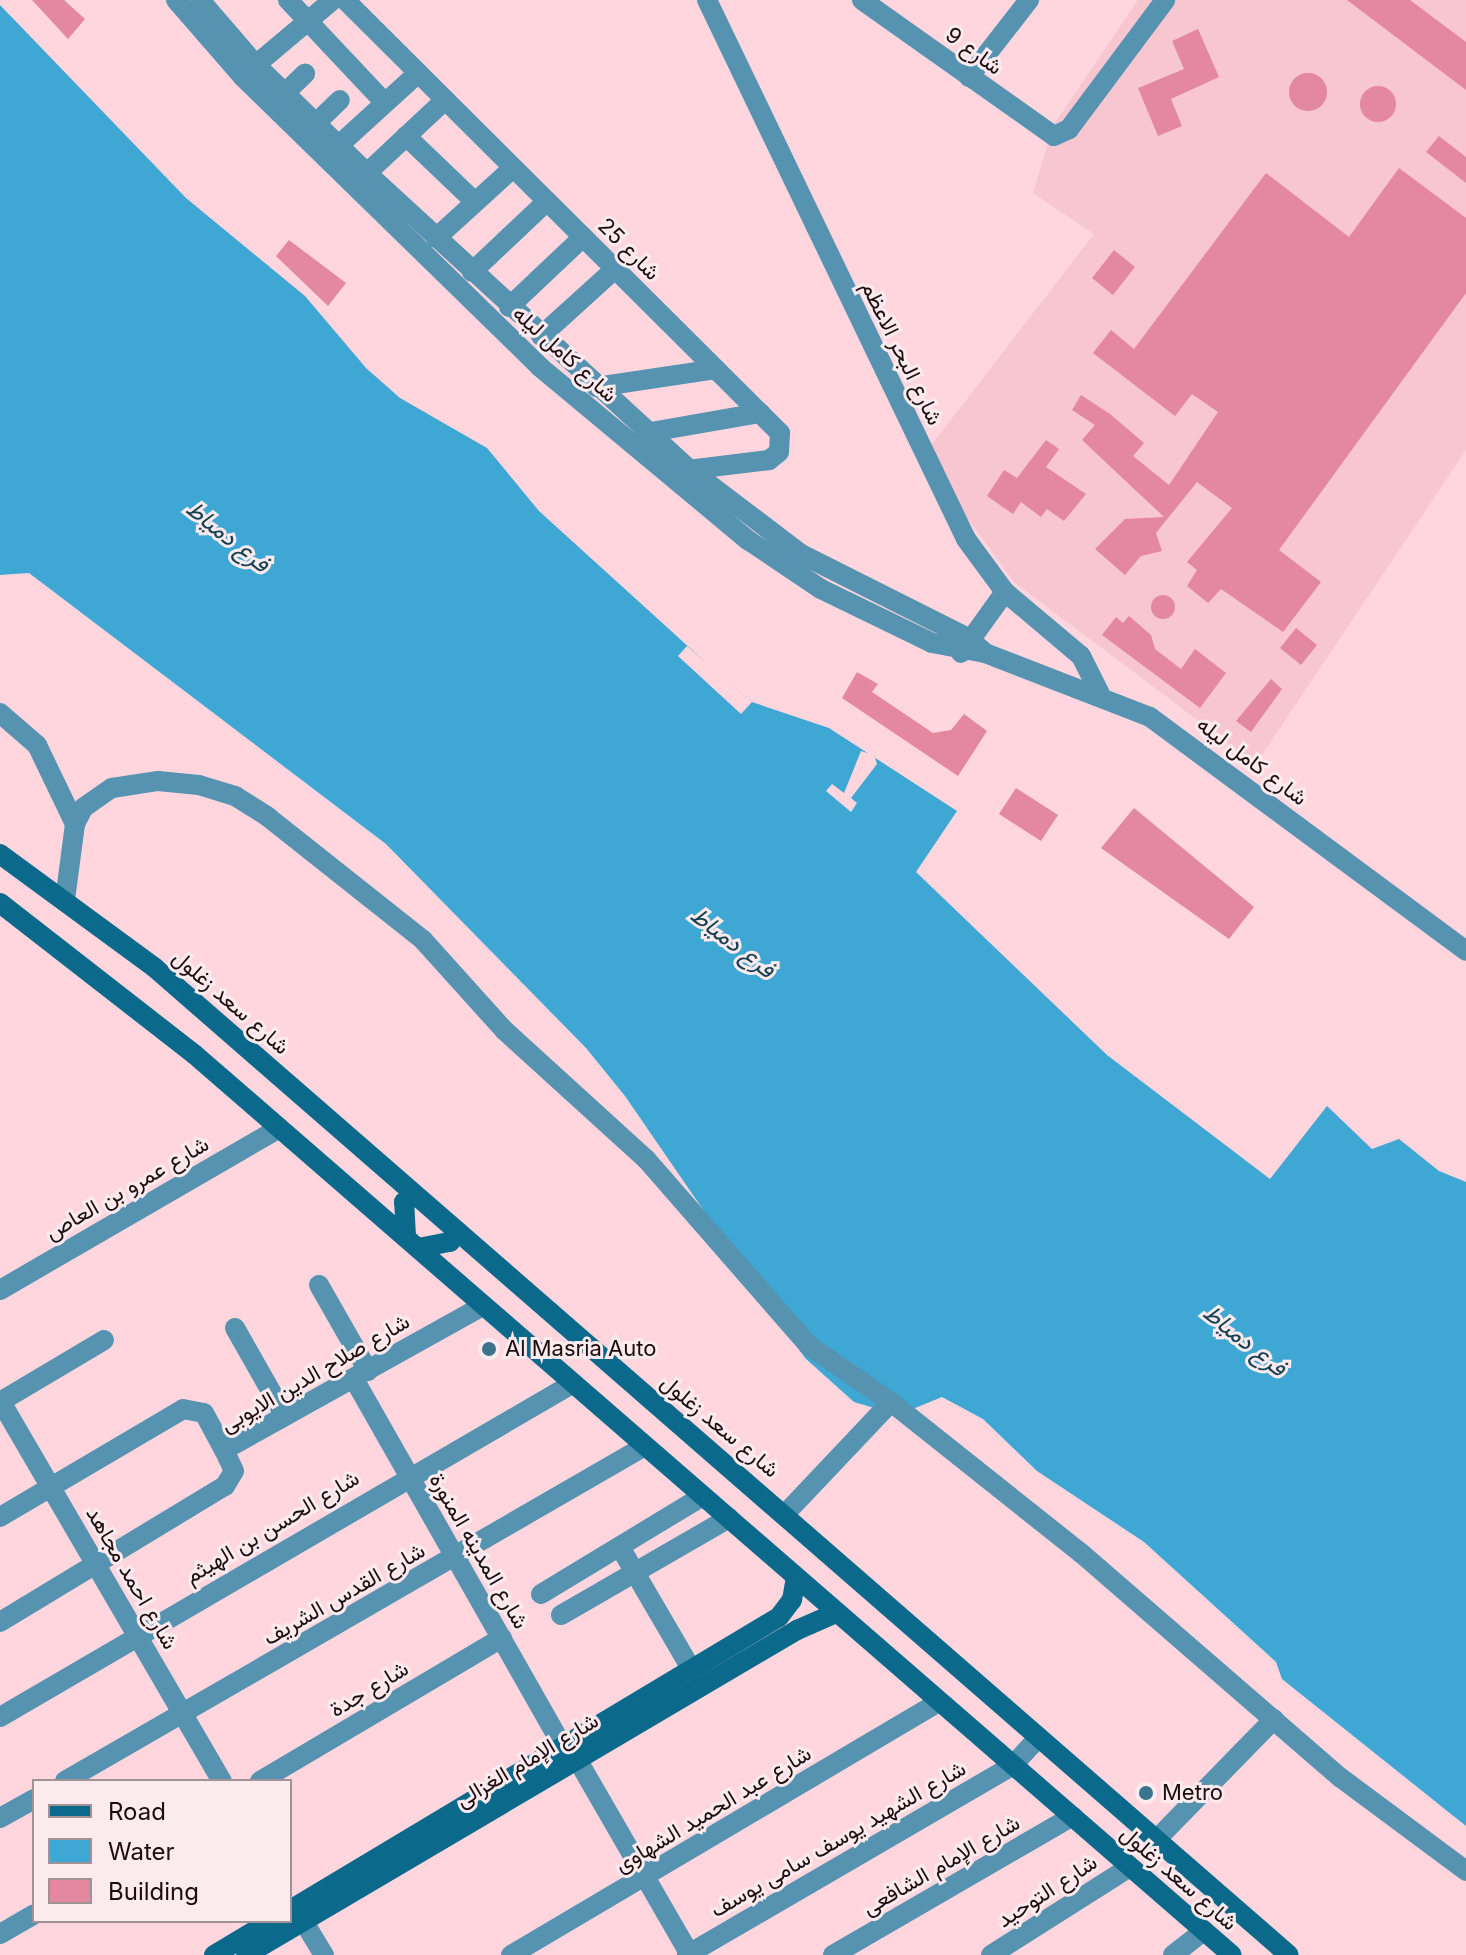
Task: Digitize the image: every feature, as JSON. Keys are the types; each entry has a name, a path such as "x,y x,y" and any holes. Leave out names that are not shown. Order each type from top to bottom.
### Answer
{"main road":[{"name":"شارع سعد زغلول","path":"0,854 155,968 786,1513 1289,1955"},
{"name":"شارع سعد زغلول","path":"0,903 279,1128 1073,1816 1128,1868 1232,1955"},
{"path":"415,1195 404,1202 412,1243 450,1242 456,1231"},
{"name":"شارع الإمام الغزالى","path":"570,1753 692,1670 779,1617 792,1600 796,1577"},
{"name":"شارع الإمام الغزالى","path":"295,1909 570,1753 836,1613"},
{"path":"214,1955 268,1923"},
{"name":"شارع الإمام الغزالى","path":"246,1955 280,1923"}],"street":[{"name":"شارع كامل ليله","path":"176,0 249,70 540,367 663,472 753,531 852,605 1100,694 1183,738 1466,951"},
{"name":"شارع كامل ليله","path":"200,0 249,70 285,93 509,307 753,531"},
{"path":"288,0 385,103"},
{"path":"249,70 333,0"},
{"name":"شارع 25","path":"345,0 780,433 775,457 663,472"},
{"name":"شارع البحر الاعظم","path":"707,0 951,512 1005,592 1067,640 1100,694"},
{"name":"شارع 9","path":"862,0 885,6 969,77 1046,134 1060,136 1165,0"},
{"path":"969,77 1029,0"},
{"path":"339,145 418,73"},
{"path":"285,93 305,74"},
{"path":"316,123 340,100"},
{"path":"367,173 445,100"},
{"path":"406,136 475,202"},
{"path":"436,238 513,168"},
{"path":"472,272 547,201"},
{"path":"509,307 583,237"},
{"path":"541,336 615,269"},
{"path":"596,387 716,369"},
{"path":"645,433 760,413"},
{"path":"965,646 1005,592"},
{"path":"0,713 37,745 75,824"},
{"path":"65,900 75,824 83,808 112,788 158,781 235,796 423,940 504,1030 646,1159 808,1345 891,1402 1081,1553 1341,1778 1466,1871"},
{"name":"شارع عمرو بن العاص","path":"0,1290 279,1128"},
{"name":"شارع المدينه المنورة","path":"319,1285 408,1474 689,1955"},
{"name":"شارع صلاح الدين الايوبى","path":"0,1622 229,1483 234,1471 224,1450 483,1306"},
{"path":"235,1328 285,1416"},
{"path":"0,1401 104,1340"},
{"name":"شارع الحسن بن الهيثم","path":"0,1717 408,1474 572,1384"},
{"name":"شارع احمد مجاهد","path":"0,1401 221,1779"},
{"path":"786,1513 891,1402"},
{"path":"0,1517 188,1407 204,1413 224,1450"},
{"name":"شارع القدس الشريف","path":"69,1779 645,1446"},
{"path":"541,1594 703,1496"},
{"path":"561,1615 729,1518"},
{"path":"620,1547 692,1670"},
{"name":"شارع جدة","path":"263,1779 502,1638"},
{"name":"شارع عبد الحميد الشهاوى","path":"511,1955 939,1702"},
{"path":"1156,1840 1274,1719"},
{"name":"شارع الشهيد يوسف سامى يوسف","path":"689,1955 1013,1765 1039,1737"},
{"path":"0,1818 32,1800"},
{"name":"شارع الإمام الشافعى","path":"833,1955 1073,1816"},
{"name":"شارع التوحيد","path":"991,1955 1128,1868"},
{"path":"295,1909 324,1955"},
{"path":"0,1934 32,1915"},
{"path":"1173,1955 1204,1931"}],"shaded area":[{"path":"1138,0 1466,0 1466,450 1256,764 1015,583 960,508 930,447 1094,234 1033,193 1053,126"}],"water":[{"name":"فرع دمياط","path":"0,5 186,198 305,296 366,368 400,398 487,448 539,511 752,702 829,728 957,811 916,872 1107,1055 1270,1179 1327,1106 1372,1149 1399,1139 1439,1171 1466,1182 1466,1826 1282,1679 1276,1662 1144,1542 1037,1471 983,1419 942,1397 898,1415 854,1402 805,1358 625,1096 586,1048 386,844 29,573 0,575"}],"pier":[{"path":"687,646 752,702 741,714 678,656"},
{"path":"861,751 874,755 877,764 851,798 857,803 851,812 826,791 832,784 844,793"}],"building":[{"path":"32,0 64,0 85,19 68,39"},
{"path":"1347,0 1410,0 1466,42 1466,90"},
{"path":"1198,29 1219,77 1171,99 1182,126 1158,136 1138,88 1184,69 1172,41"},
{"path":"1308,73 1321,79 1327,92 1321,105 1308,111 1295,105 1289,92 1295,79"},
{"path":"1378,86 1391,91 1396,104 1391,117 1378,122 1365,117 1360,104 1365,91"},
{"path":"1439,136 1466,157 1466,183 1426,152"},
{"path":"1399,168 1466,218 1466,293 1279,550 1321,582 1283,632 1221,589 1208,603 1187,586 1197,570 1187,562 1232,508 1197,482 1156,533 1162,551 1141,556 1125,575 1095,549 1125,519 1164,517 1082,440 1095,425 1072,410 1081,395 1110,414 1144,443 1133,456 1169,485 1218,412 1192,394 1175,416 1093,353 1111,330 1134,349 1266,173 1349,237"},
{"path":"289,240 346,283 328,306 276,256"},
{"path":"1114,250 1135,267 1113,295 1092,278"},
{"path":"1046,440 1059,449 1046,467 1086,494 1064,521 1047,509 1041,517 1021,502 1013,514 987,496 1004,470 1017,478"},
{"path":"1158,595 1168,595 1175,602 1175,612 1168,619 1158,619 1151,612 1151,602"},
{"path":"1129,616 1151,635 1155,649 1181,669 1195,649 1226,673 1200,708 1102,635 1116,617 1123,623"},
{"path":"1296,628 1317,645 1301,665 1280,648"},
{"path":"857,672 878,684 872,692 933,733 951,730 964,714 987,731 958,776 842,698"},
{"path":"1271,679 1282,689 1251,732 1236,721"},
{"path":"1016,788 1058,815 1041,841 999,814"},
{"path":"1134,808 1254,907 1229,939 1101,848"}],"place":[{"name":"Al Masria Auto","path":"489,1349"},
{"name":"Metro","path":"1146,1793"}]}
